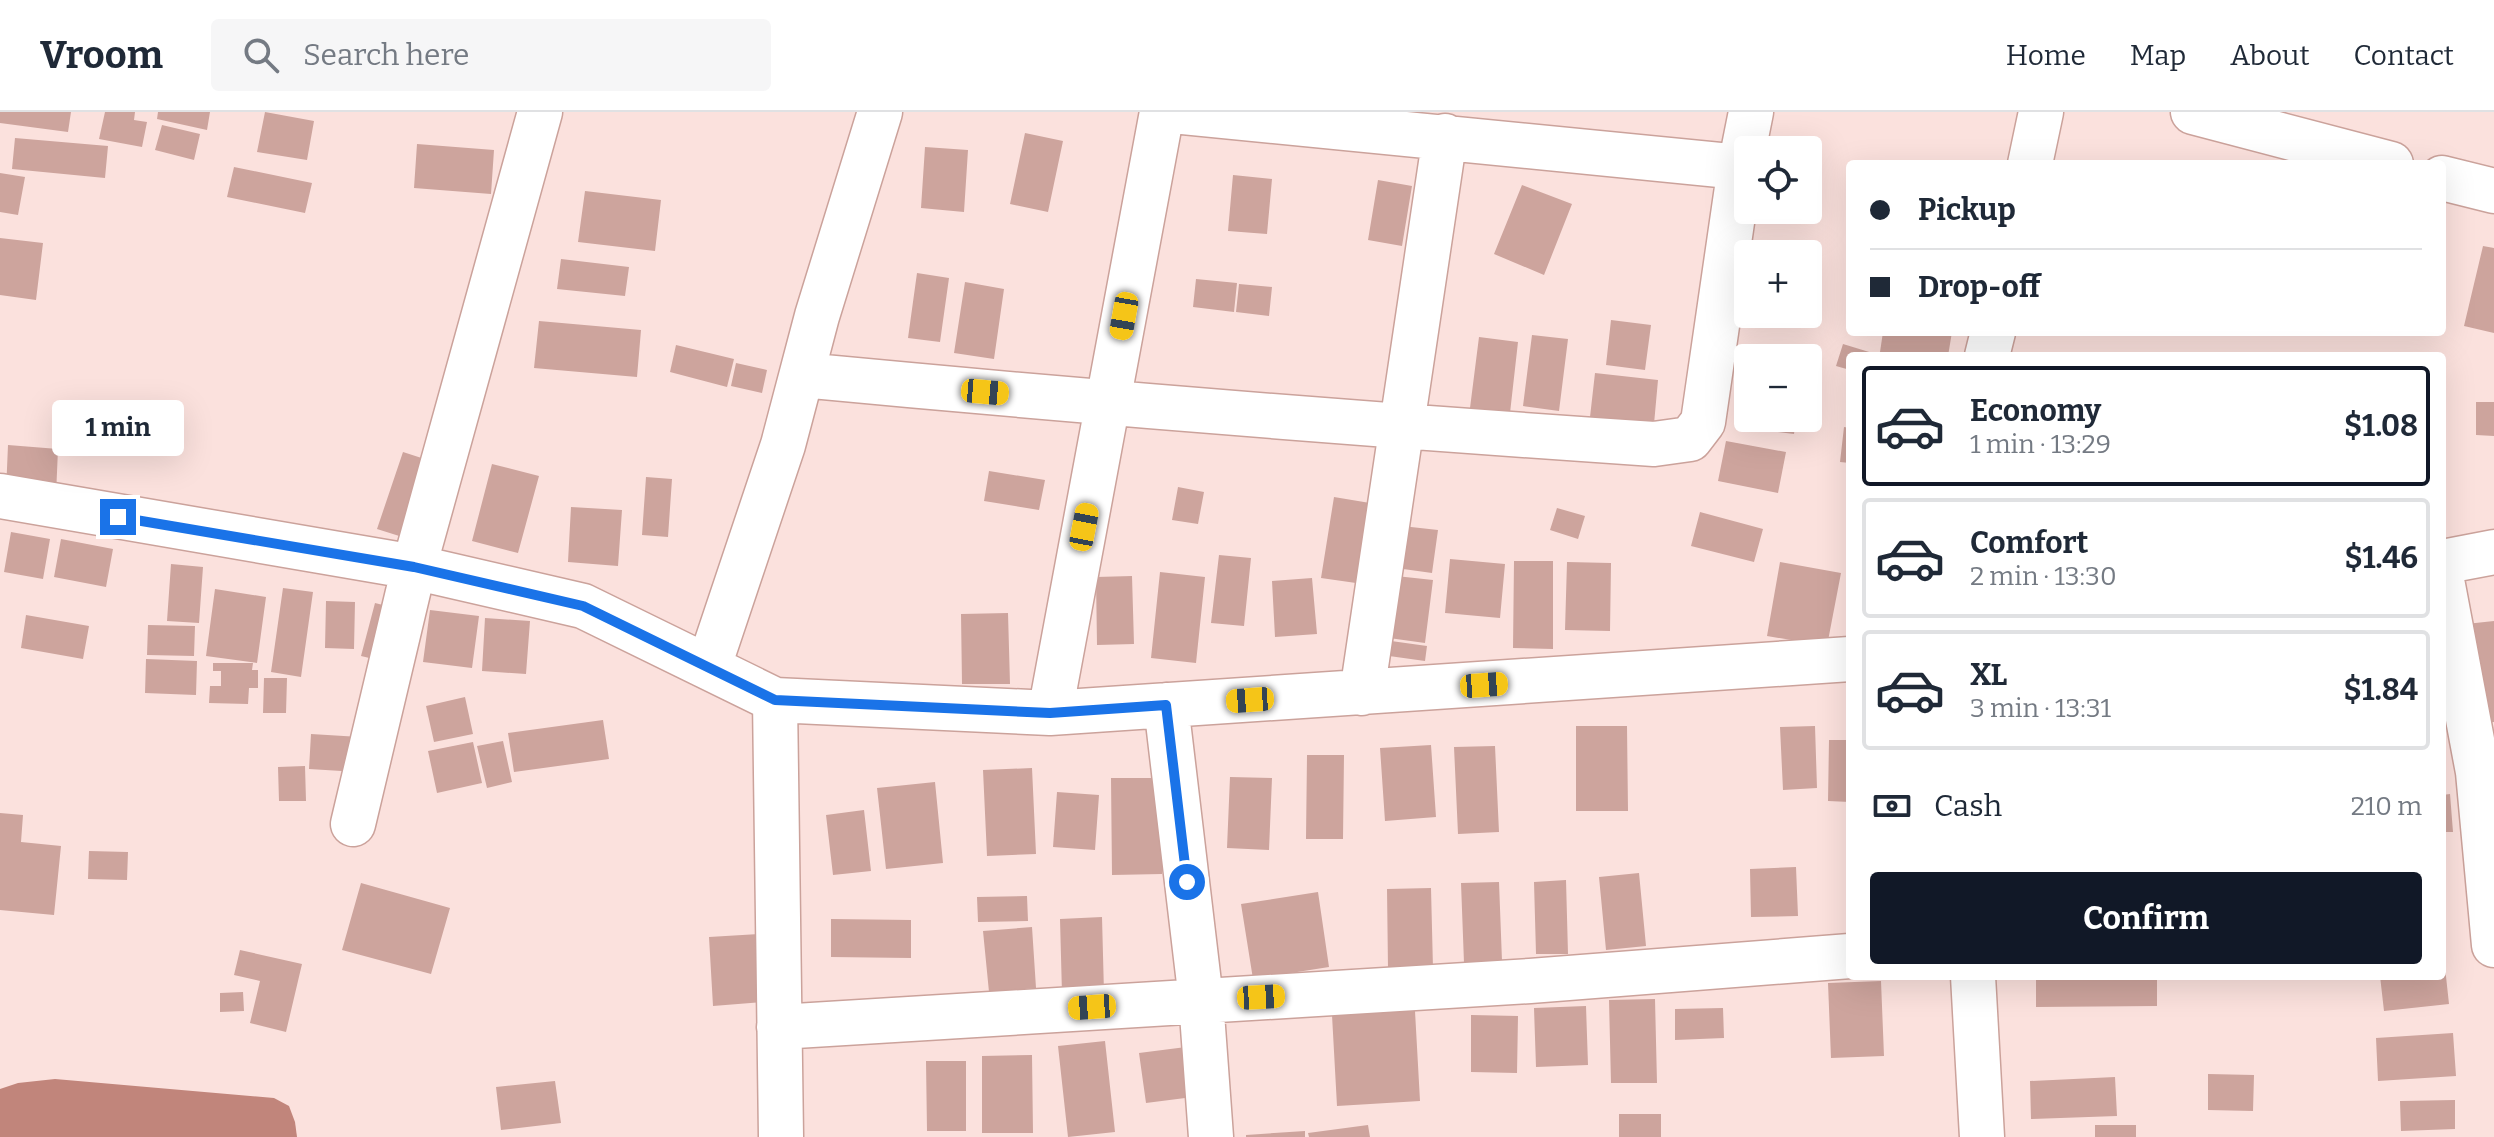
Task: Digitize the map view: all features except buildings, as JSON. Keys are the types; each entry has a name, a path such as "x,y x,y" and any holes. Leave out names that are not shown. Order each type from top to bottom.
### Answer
{"street":[{"path":"353,824 414,567 540,112"},
{"path":"709,666 783,445 880,112"},
{"path":"1050,713 1162,112"},
{"path":"1183,112 1734,166"},
{"path":"1746,136 1751,112"},
{"path":"2031,160 2041,112"},
{"path":"2193,112 2376,160"},
{"path":"1362,693 1445,136"},
{"path":"2446,179 2494,191"},
{"path":"802,375 1108,404 1401,427 1654,444 1690,439 1703,422 1734,208"},
{"path":"0,496 414,567 583,606 775,700 1050,713 1846,659"},
{"path":"2446,561 2494,552"},
{"path":"2446,601 2478,772 2494,945"},
{"path":"775,700 781,1137"},
{"path":"1166,705 1201,1000 1211,1137"},
{"path":"779,1027 1530,981 1846,956"},
{"path":"1973,980 1982,1137"}],"shaded area":[{"path":"55,1079 274,1098 289,1106 297,1137 0,1137 0,1089 18,1083"}],"route":[{"path":"118,517 414,567 583,606 775,700 1050,713 1166,705 1187,882"}]}
